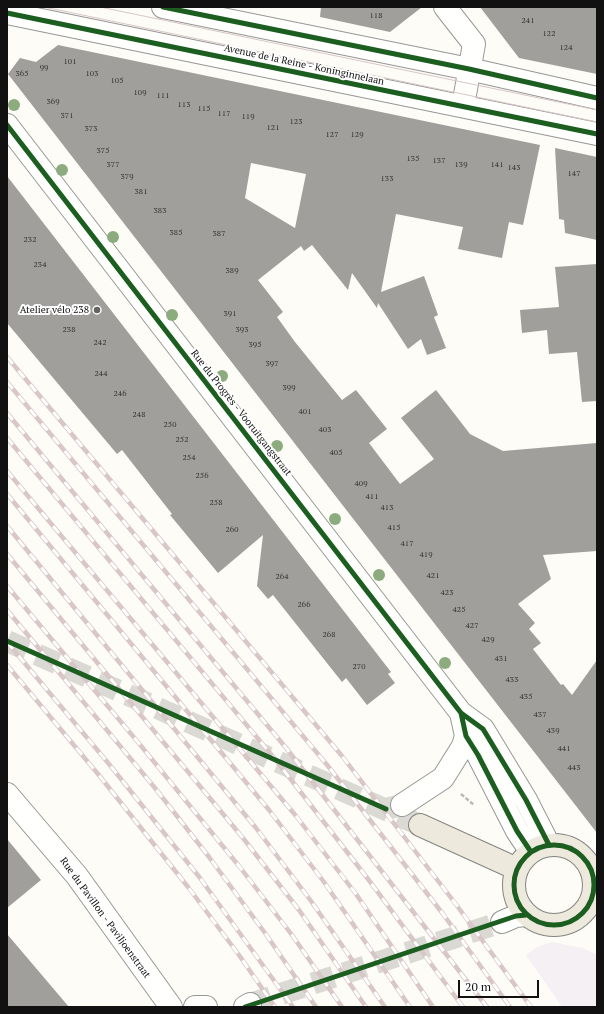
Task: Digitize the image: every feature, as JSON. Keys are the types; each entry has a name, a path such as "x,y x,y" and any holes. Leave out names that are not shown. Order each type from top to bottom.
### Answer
{"main road":[{"path":"420,824 517,869"},
{"path":"562,845 574,850 584,857 592,874 596,893 589,907 588,922 561,926 542,925 526,915 516,902 513,885 517,869 540,849 562,845"}],"street":[{"path":"163,7 469,69 597,98"},
{"path":"445,7 474,44 463,106"},
{"name":"Avenue de la Reine - Koninginnelaan","path":"7,13 597,134"},
{"name":"Rue du Progrès - Vooruitgangstraat","path":"7,125 461,713 483,729 526,800 540,849"},
{"name":"Rue du Progrès - Vooruitgangstraat","path":"461,713 466,736 540,849"},
{"path":"402,805 443,778 463,746 466,736"},
{"name":"Rue du Pavillon - Paviljoenstraat","path":"7,794 77,876 172,1007"},
{"path":"502,922 516,916 526,915"},
{"path":"195,1007 206,1007"}],"path":[{"path":"455,788 479,809"}],"shaded area":[{"path":"552,942 583,948 597,955 597,1007 562,1007 526,955 537,947"}],"building":[{"path":"321,7 422,7 390,32 320,17"},
{"path":"480,7 597,7 597,74 519,58"},
{"path":"58,45 540,145 523,225 509,222 502,258 458,249 463,227 396,214 381,292 424,276 438,315 434,317 446,348 427,355 421,339 408,349 378,303 377,308 352,273 348,290 312,245 304,251 301,246 258,280 283,312 277,317 295,342 342,400 356,390 387,429 369,443 400,484 434,459 401,418 436,390 470,434 503,451 597,443 597,551 543,555 551,579 518,604 535,623 529,629 541,643 533,649 561,685 563,684 572,695 597,660 597,833 8,74 20,58 36,62","holes":["251,163 306,174 295,228 245,198"]},
{"path":"555,148 597,157 597,240 565,233 564,220 559,219"},
{"path":"7,176 391,672 388,674 395,683 367,705 346,678 342,682 273,595 268,599 257,586 263,535 218,573 170,515 172,514 122,450 117,454 7,323"},
{"path":"597,264 597,401 582,402 577,352 549,354 547,330 522,333 520,310 559,307 555,267"},
{"path":"7,839 41,880 7,908"},
{"path":"7,934 69,1007 7,1007"}],"tunnel":[{"path":"7,641 420,825"},
{"path":"386,809 402,805"},
{"path":"250,1004 502,922"}],"tram line":[{"path":"44,7 597,122"},
{"path":"100,7 597,110"}],"railway":[{"path":"7,357 342,756 455,903 531,1007"},
{"path":"7,382 328,766 443,914 510,1007"},
{"path":"7,413 287,749 487,1007"},
{"path":"7,438 275,759 368,879 463,1007"},
{"path":"7,471 296,816 356,894 433,1007"},
{"path":"7,494 269,810 324,882 410,1007"},
{"path":"7,526 256,828 311,901 385,1007"},
{"path":"7,554 243,838 299,910 366,1007"},
{"path":"7,586 137,741 239,866 292,935 342,1007"},
{"path":"7,610 155,788 209,857 265,933 316,1007"},
{"path":"7,642 109,764 200,878 293,1007"},
{"path":"7,665 98,774 188,887 239,955 275,1007"}],"cycle path":[{"path":"163,7 469,69 597,98"},
{"path":"7,13 597,134"},
{"path":"7,125 461,713 483,729 526,800 549,845"},
{"path":"7,641 386,809"},
{"path":"461,713 466,736 478,755 517,831 531,852"},
{"path":"546,845 562,845 583,856 594,877 594,885 594,893 583,914 562,925 546,925 532,919 525,914 520,907 514,893 514,877 520,863 525,856 532,851 546,845"},
{"path":"245,1007 516,916 526,915"}],"place":[{"name":"Atelier vélo 238","path":"97,310"}]}
